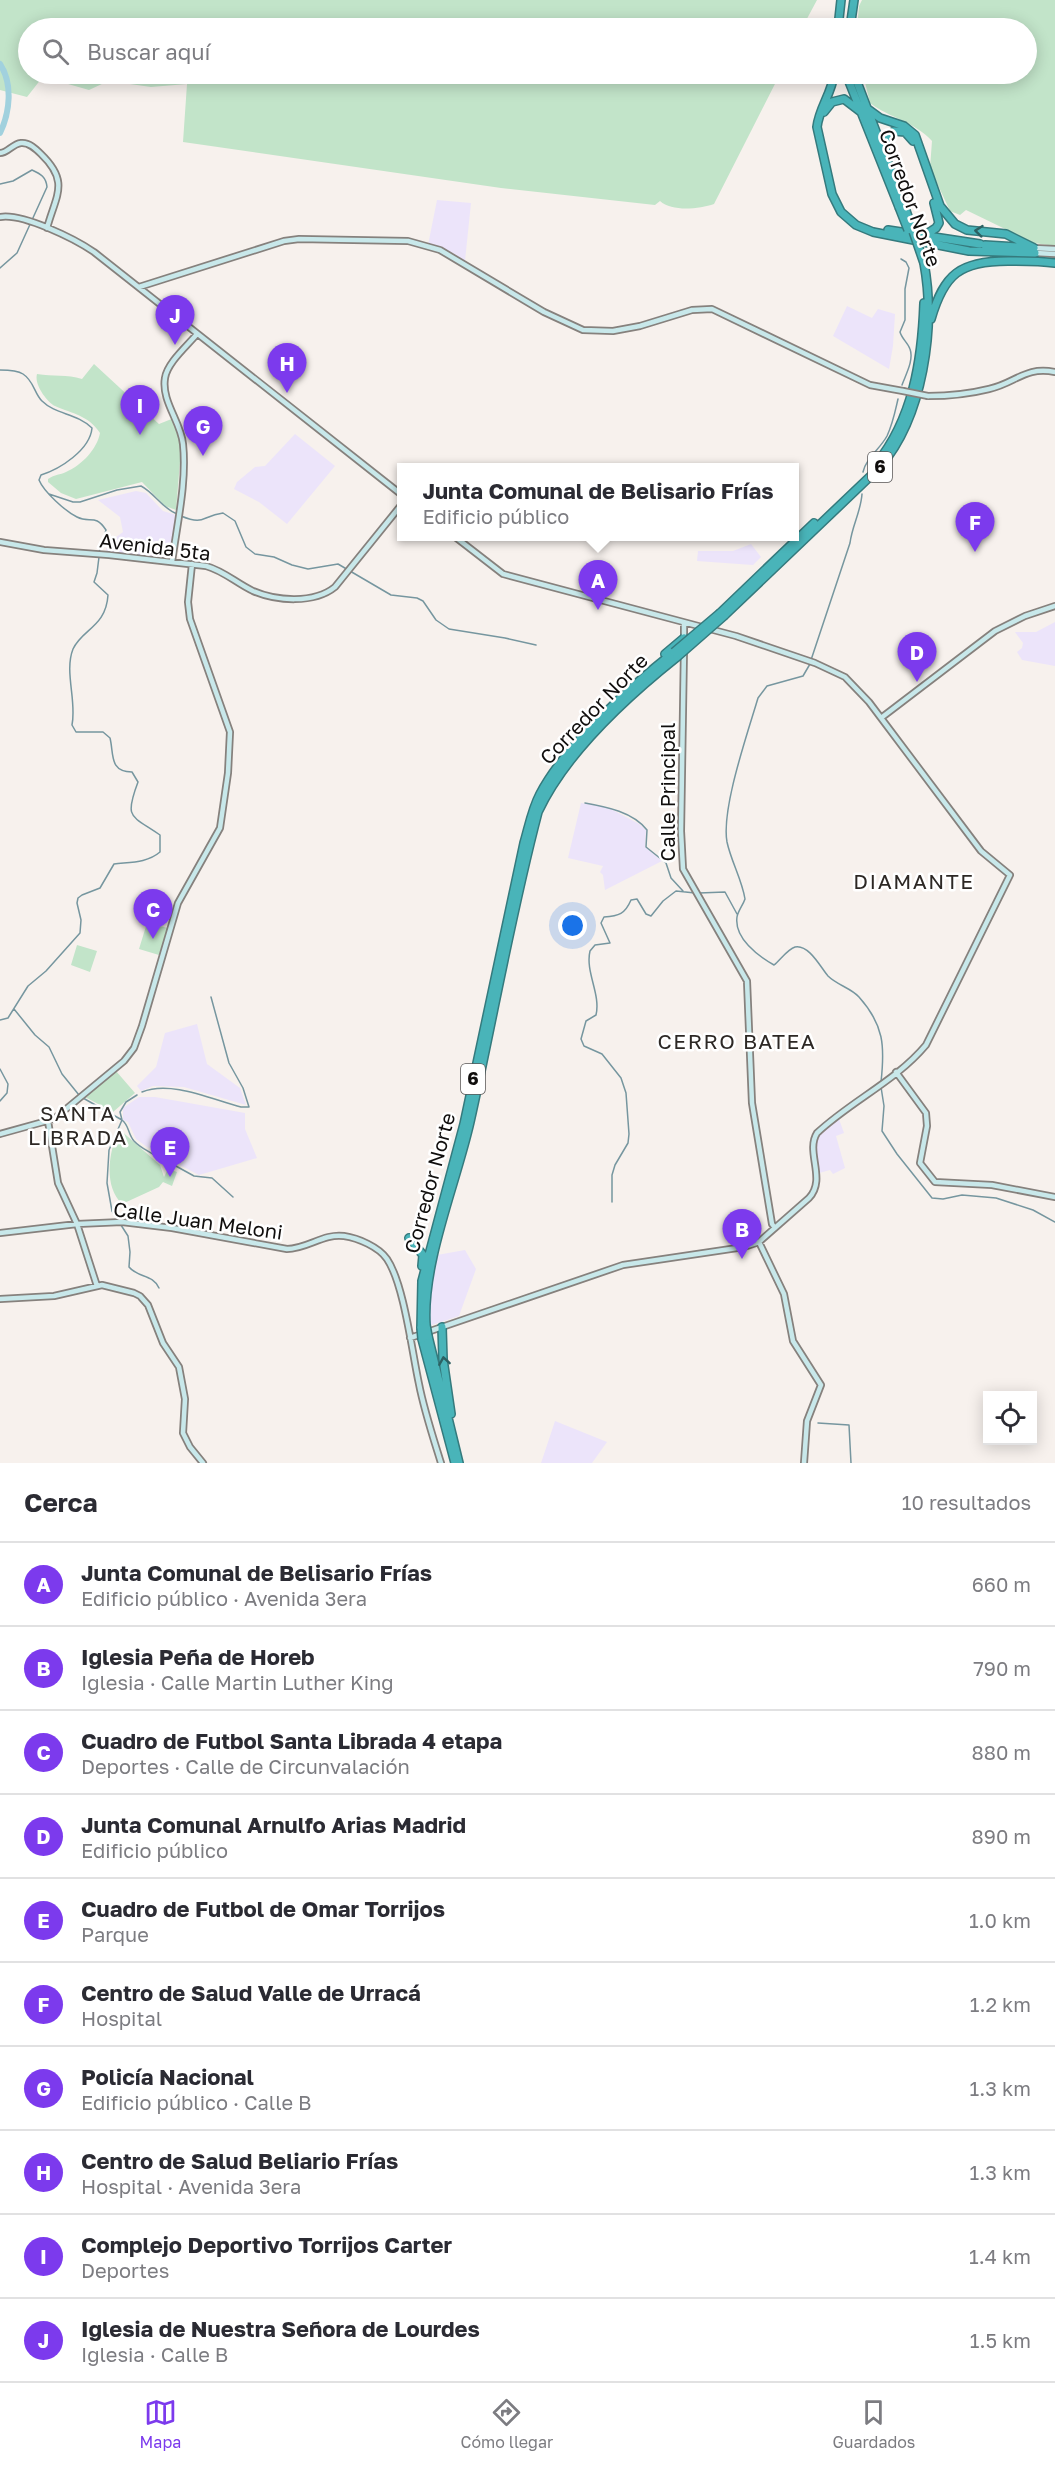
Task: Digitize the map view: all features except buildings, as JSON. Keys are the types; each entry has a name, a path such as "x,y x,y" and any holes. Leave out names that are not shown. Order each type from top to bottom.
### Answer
{"highway":[{"path":"838,18 840,0"},
{"path":"851,18 854,0"},
{"path":"832,84 818,117 817,127 832,194 848,220 873,232 969,251 1035,251"},
{"name":"Corredor Norte","path":"505,947 533,811 550,778 617,703 722,614 880,467 897,445 913,411 927,330 928,292 922,264 884,156 851,84"},
{"name":"Corredor Norte","path":"856,84 863,110 902,206"},
{"path":"838,99 850,101 880,118 904,126 915,135 940,206 955,224 974,231 1006,234 1035,251 861,224 844,211 839,202 821,135 822,119 828,106 838,99"},
{"path":"884,156 886,141 891,133 899,130 909,135 939,217 936,228 923,235"},
{"path":"927,330 944,285 959,270 968,265 988,261 1055,263"},
{"name":"Corredor Norte","path":"799,539 876,464 892,443 908,409 917,365 924,304 922,264"},
{"name":"Corredor Norte","path":"722,614 797,541"},
{"path":"617,703 640,675 684,638"},
{"name":"Corredor Norte","path":"455,1463 425,1338 422,1281 447,1198 501,960 538,812 555,781 582,741"},
{"name":"Corredor Norte","path":"424,1327 436,1237"},
{"path":"409,1238 423,1255 422,1281"},
{"path":"442,1327 443,1359 448,1381 453,1437"},
{"name":"Corredor Norte","path":"425,1338 459,1463"}],"street":[{"path":"0,153 6,153 17,144 27,143 35,148 54,169 59,180 60,191 47,228"},
{"path":"0,217 23,220 47,228 86,246 397,491"},
{"path":"139,287 284,241 299,239 408,242 446,253 486,279 551,315 583,330 597,333 640,326 692,310 712,309 870,385 928,396 988,389 1010,383 1034,370 1055,372"},
{"path":"1035,251 1055,249"},
{"path":"1035,251 1055,254"},
{"path":"172,562 183,441 168,399 165,378 171,366 197,334"},
{"name":"Avenida 5ta","path":"0,542 44,550 216,568 254,591 277,597 308,599 321,597 328,593 397,510"},
{"path":"410,1338 623,1265 744,1247 759,1242 815,1190 813,1141 817,1133 885,1082 926,1045 1010,875 981,851 881,718 848,680 808,660 736,636 503,573 459,541"},
{"path":"0,1134 48,1121 78,1100 124,1061 134,1048 178,903 220,828 228,773 230,732 190,619 188,602 192,564"},
{"path":"881,718 995,630 1025,616 1055,606"},
{"name":"Calle Principal","path":"684,623 681,858 683,869 695,893 747,981 752,1103 772,1224 775,1228"},
{"path":"897,1072 926,1113 927,1126 920,1163 935,1182 992,1185 1055,1197"},
{"path":"48,1121 58,1183 77,1224 97,1286"},
{"name":"Calle Juan Meloni","path":"0,1233 77,1224 122,1222 171,1228 287,1249 302,1248 329,1237 341,1235 360,1241 384,1255 390,1264 410,1338 419,1385 441,1463"},
{"path":"759,1242 784,1294 793,1341 821,1385 807,1421 804,1463"},
{"path":"0,1299 54,1296 97,1286 134,1293 148,1305 163,1343 179,1367 185,1399 183,1432 190,1447 203,1463"}],"shaded area":[{"path":"437,200 471,203 465,261 453,253 428,245"},
{"path":"847,306 872,318 878,309 895,314 889,369 833,336"},
{"path":"295,434 335,466 287,524 259,502 234,489 237,482 255,467 265,466"},
{"path":"136,491 146,493 163,511 176,515 169,560 107,552 106,549 123,532 120,517 98,500"},
{"path":"751,544 761,557 753,565 697,561 698,551 733,551"},
{"path":"1055,622 1055,666 1022,660 1017,652 1022,648 1023,643 1015,632 1036,632"},
{"path":"581,803 609,808 639,824 646,830 645,847 662,861 605,890 603,875 600,872 603,866 568,858"},
{"path":"197,1024 207,1064 240,1088 246,1105 184,1087 153,1086 141,1091 137,1086 156,1067 165,1033"},
{"path":"139,1097 155,1097 245,1113 245,1129 257,1158 199,1175 174,1162 166,1161 161,1153 136,1139 128,1122 123,1120 123,1108"},
{"path":"839,1119 844,1133 836,1136 845,1168 833,1174 830,1170 819,1173 817,1138"},
{"path":"465,1250 476,1269 459,1316 429,1326 430,1286 437,1255"},
{"path":"555,1421 607,1442 592,1463 541,1463"}],"green space":[{"path":"0,0 817,0 807,18 18,18 18,84 37,84 27,97 0,90"},
{"path":"862,0 1055,0 1055,246 1034,243 966,210 960,215 950,211 930,168 932,141 918,129 870,103 865,84 1037,84 1037,18 858,18"},
{"path":"68,84 102,84 89,90"},
{"path":"130,84 187,84 151,87"},
{"path":"187,84 775,84 714,204 701,207 678,208 660,201 655,205 501,188 183,142"},
{"path":"94,364 159,424 174,418 182,438 176,510 165,506 142,482 76,499 61,493 48,482 51,477 72,469 83,461 96,445 100,433 90,422 55,406 48,400 39,387 37,374 82,379"},
{"path":"147,923 168,928 159,955 139,949"},
{"path":"77,945 97,951 90,972 71,965"},
{"path":"116,1071 135,1093 113,1112 85,1097"},
{"path":"119,1129 160,1165 164,1177 168,1169 177,1172 172,1186 163,1182 159,1187 122,1204 116,1197 110,1178 113,1147"}],"waterway":[{"path":"0,64 7,80 9,98 0,133"},
{"path":"0,184 13,181 32,170 42,176 47,187 17,253 0,268"},
{"path":"901,259 909,268 905,289 905,320 900,332 911,353 909,367 902,385"},
{"path":"0,370 23,374 39,398 48,406 80,419 92,428 86,444 80,451 57,468 41,475 39,480 50,495 67,510 77,517 95,520 102,525 106,530 99,552"},
{"path":"863,472 867,462 887,436 898,399"},
{"path":"49,494 80,502 117,490 141,486 166,508 177,514"},
{"path":"811,660 850,543 862,494"},
{"path":"181,516 199,520 223,513 235,521 246,547 255,554 274,557 308,569 338,564 391,595 417,598 423,601 436,620 449,629 536,645"},
{"path":"0,1020 8,1018 28,986 46,971 80,933 78,898 100,888 114,864 144,860 160,852 160,835 133,815 131,803 138,782 132,772 119,769 116,765 110,738 103,732 76,732 72,725 70,667 73,649 103,614 108,595 94,582 99,557"},
{"path":"810,664 803,676 767,686 758,698 742,750 726,828 727,842 745,899 738,915 737,925 748,946 774,965 790,950 800,947 810,953 828,976 859,997 874,1017 881,1036 883,1057 881,1082"},
{"path":"585,803 619,811 641,824 647,830 646,847 666,863 671,878 683,891"},
{"path":"612,1202 612,1175 628,1143 626,1093 621,1078 602,1054 584,1046 581,1039 586,1021 596,1015 597,1007 590,967 590,951 595,945 610,943 601,923 604,917 618,915 624,911 631,900 637,899 646,914 651,916 663,901 676,891 695,893"},
{"path":"699,893 725,892 737,914"},
{"path":"142,1092 166,1088 249,1107 243,1088 229,1063 211,997"},
{"path":"14,1009 35,1035 49,1047 62,1074 79,1095"},
{"path":"0,1069 8,1084 7,1093 0,1101"},
{"path":"881,1087 884,1106 882,1131 932,1198 943,1199 962,1195 996,1198 1033,1210 1055,1222"},
{"path":"137,1095 126,1102 120,1112 122,1120 109,1150 107,1183 112,1211 128,1236 129,1267 153,1280 159,1288"},
{"path":"83,1098 122,1120 134,1141 165,1164 174,1165 194,1176 212,1178 233,1197"},
{"path":"818,1423 849,1425 851,1463"}],"place":[{"name":"Iglesia de Nuestra Señora de Lourdes","path":"175,345"},
{"name":"Centro de Salud Beliario Frías","path":"287,393"},
{"name":"Complejo Deportivo Torrijos Carter","path":"140,435"},
{"name":"Policía Nacional","path":"203,456"},
{"name":"Centro de Salud Valle de Urracá","path":"975,552"},
{"name":"Junta Comunal de Belisario Frías","path":"598,610"},
{"name":"Junta Comunal Arnulfo Arias Madrid","path":"917,682"},
{"name":"Cuadro de Futbol Santa Librada 4 etapa","path":"153,939"},
{"name":"Cuadro de Futbol de Omar Torrijos","path":"170,1177"},
{"name":"Iglesia Peña de Horeb","path":"742,1259"}],"district":[{"name":"DIAMANTE","path":"914,882"},
{"name":"CERRO BATEA","path":"737,1042"},
{"name":"SANTA LIBRADA","path":"78,1126"}]}
